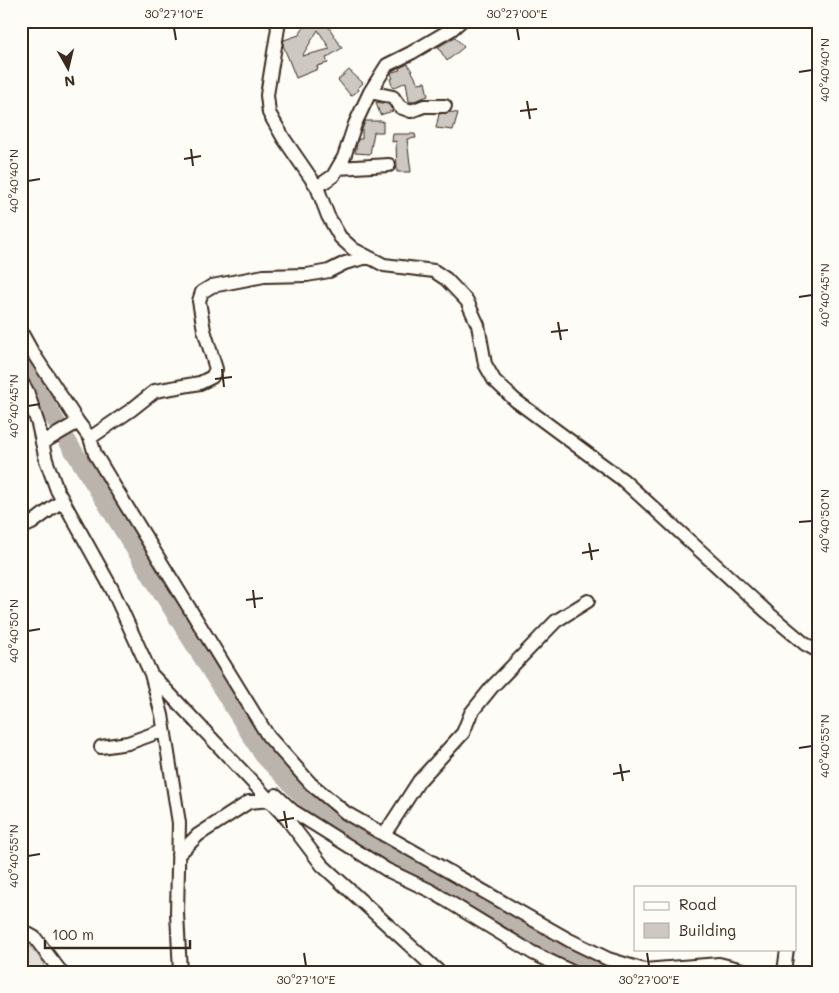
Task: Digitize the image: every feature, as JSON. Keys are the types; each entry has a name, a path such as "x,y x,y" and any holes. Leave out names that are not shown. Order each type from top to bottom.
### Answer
{"street":[{"path":"276,21 278,28 267,95 269,113 284,139 318,187 328,216 340,237 354,250 384,265 434,271 446,279 467,301 478,325 485,364 494,380 515,400 623,480 767,612 805,644 818,652"},
{"path":"318,187 333,176 338,168 370,92 387,66 452,29 461,21"},
{"path":"370,92 393,97 400,107 411,110 424,106 445,106"},
{"path":"338,168 389,165"},
{"path":"90,438 155,391 200,382 212,377 216,369 200,311 199,301 202,292 212,286 264,276 307,275 329,271 345,263 368,257"},
{"path":"21,332 73,425 90,438 95,454 120,497 268,736 311,784 346,813 569,940 608,959 644,970 719,964 750,972"},
{"path":"21,381 27,392 38,424 47,440 46,460 63,500 112,589 152,674 164,730 179,823 177,913 180,972"},
{"path":"47,440 73,425"},
{"path":"21,528 32,523 63,500"},
{"path":"384,835 420,781 463,733 471,713 492,687 556,621 588,602"},
{"path":"152,674 287,819 322,865 439,972"},
{"path":"101,747 128,743 164,730"},
{"path":"232,760 247,769 293,811 387,870 431,891 533,953 572,972"},
{"path":"178,855 198,834 249,802 270,800"},
{"path":"21,930 34,938 61,972"},
{"path":"784,972 787,950"}],"shaded area":[{"path":"21,937 37,954 48,972 21,972"}],"building":[{"path":"308,21 325,21 342,48 326,58 328,63 317,66 318,69 296,78 283,45 284,40 299,35","holes":["318,30 330,49 302,56"]},
{"path":"455,37 464,47 447,61 438,47"},
{"path":"408,64 418,83 425,82 428,96 411,102 409,101 406,82 393,88 390,79 393,78 392,72 400,70 399,68"},
{"path":"349,70 363,83 358,88 359,90 351,96 338,80"},
{"path":"376,102 388,104 393,111 380,115"},
{"path":"458,113 453,130 436,128 439,114"},
{"path":"365,121 383,121 383,132 374,132 370,154 355,153 358,139 362,139"},
{"path":"393,134 415,134 416,138 407,139 411,172 397,172 396,141 392,142"}],"waterway":[{"path":"21,361 68,442 263,755 321,815 564,956 601,972"}]}
